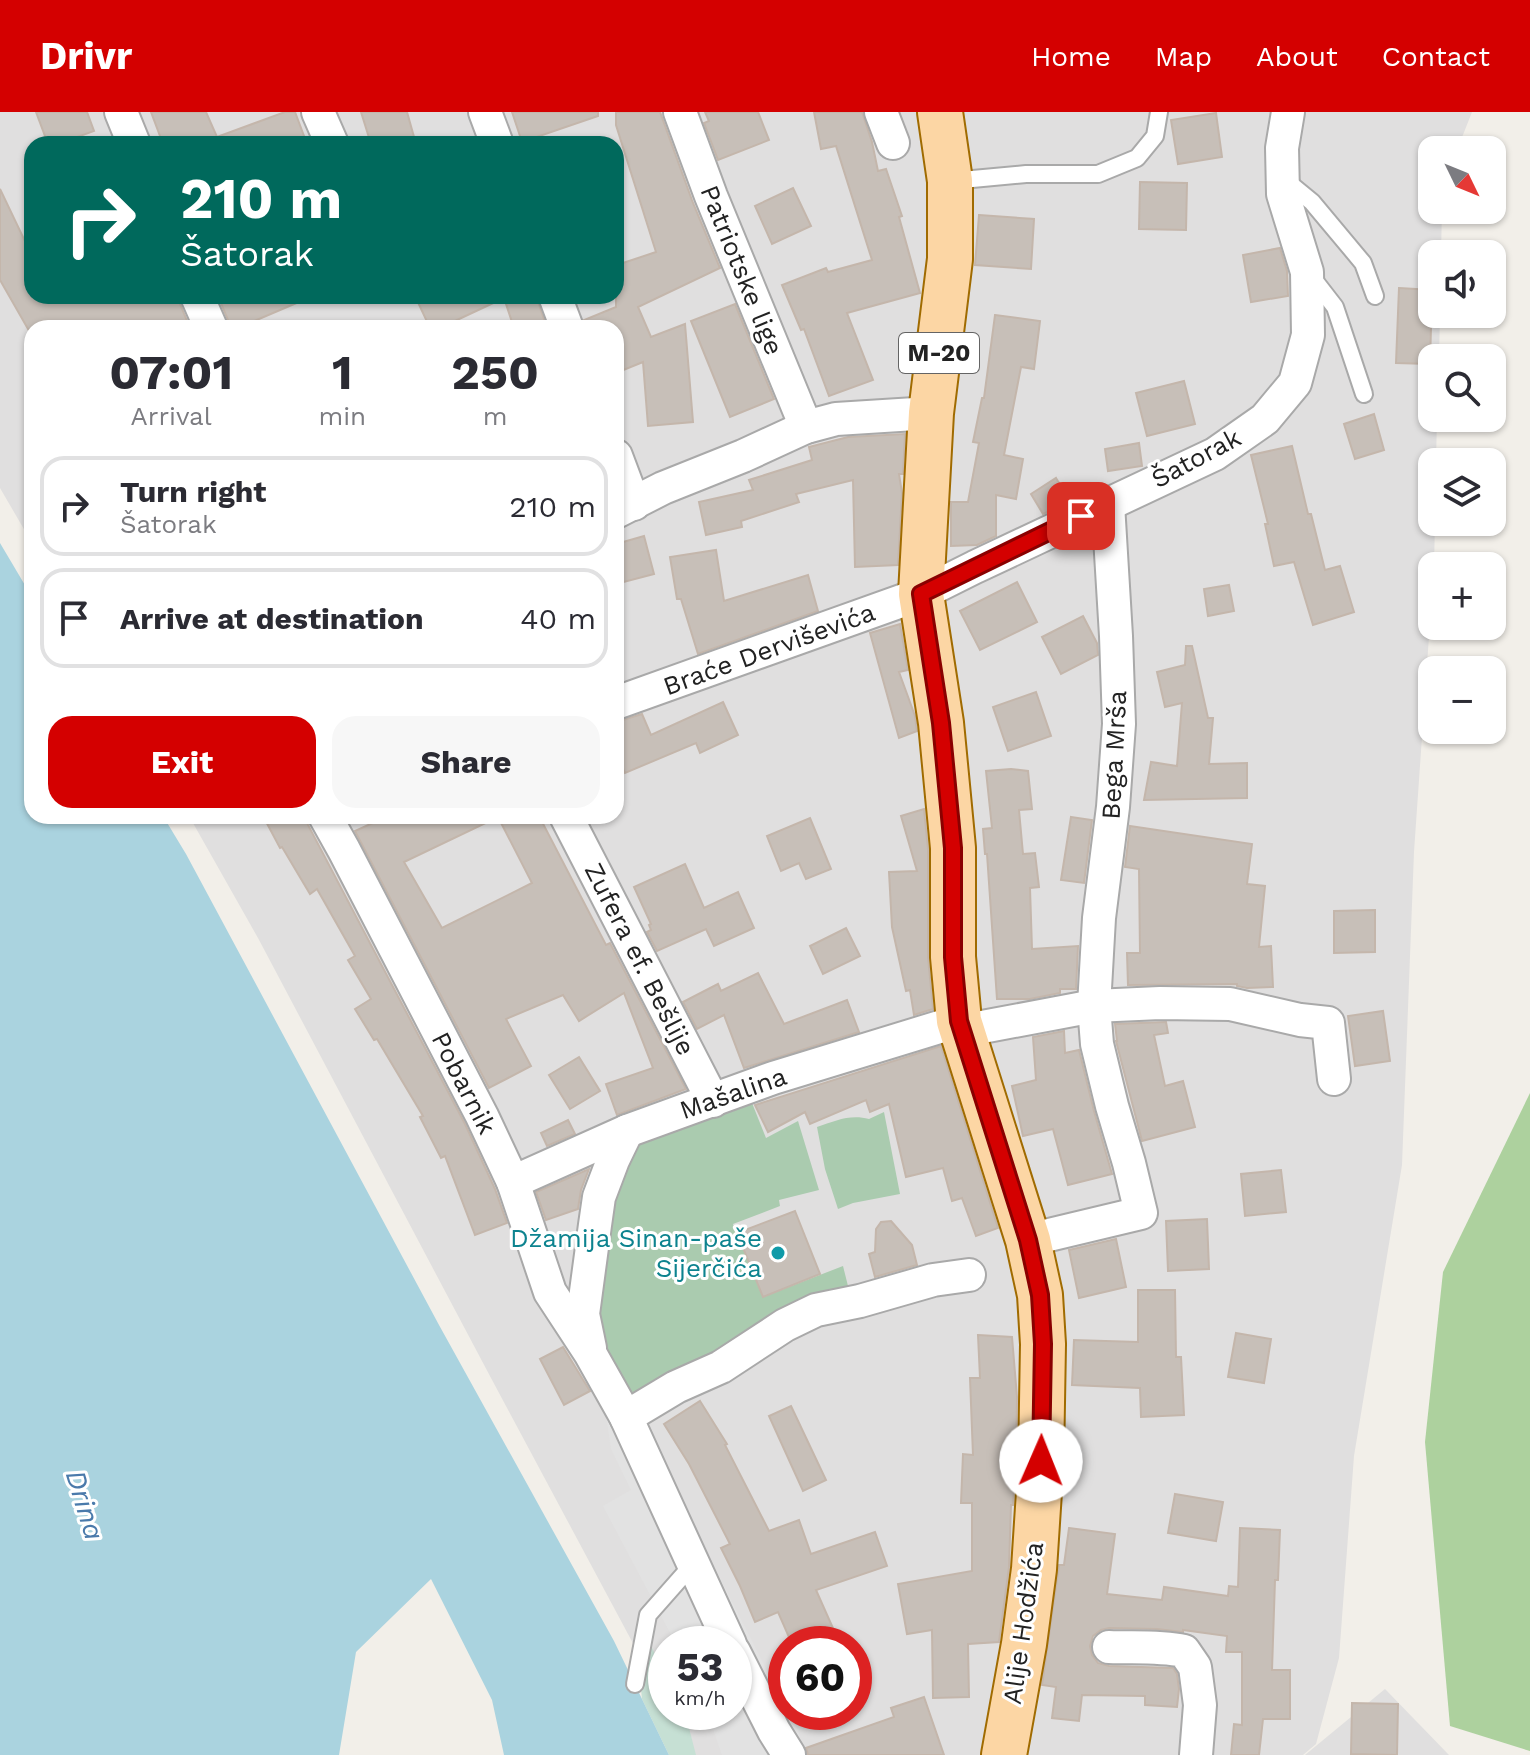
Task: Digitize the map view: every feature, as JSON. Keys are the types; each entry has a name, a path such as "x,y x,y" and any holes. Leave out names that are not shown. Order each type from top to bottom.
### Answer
{"main road":[{"name":"M-20","path":"921,594 931,413 950,259 950,181 940,112"},
{"name":"Alije Hodžića","path":"921,594 941,723 953,848 953,957 960,1026 1028,1240 1040,1295 1043,1344 1041,1461 1034,1569 1004,1755"}],"street":[{"path":"121,112 131,136"},
{"path":"318,112 328,136"},
{"path":"485,112 494,136"},
{"name":"Patriotske lige","path":"680,112 711,196 806,427"},
{"path":"881,112 893,143"},
{"name":"Šatorak","path":"921,594 1215,454 1265,419 1295,383 1308,335 1307,272 1283,194 1282,148 1288,112"},
{"path":"625,508 663,488 806,427 836,419 931,413"},
{"name":"Bega Mrša","path":"1028,1240 1141,1213 1097,1044 1094,1006 1099,918 1113,807 1119,724 1108,504"},
{"name":"Braće Derviševića","path":"624,700 921,594"},
{"name":"Pobarnik","path":"338,824 513,1182 550,1292 590,1353 626,1417 722,1626"},
{"name":"Zufera ef. Bešlije","path":"570,824 713,1101"},
{"name":"Mašalina","path":"513,1182 627,1131 773,1078 960,1026 1094,1006 1230,1004 1328,1023 1334,1079"},
{"name":"Pobarnik","path":"590,1353 583,1314 599,1197 627,1131"},
{"path":"626,1417 676,1387 721,1367 785,1325 816,1310 933,1280 969,1275"},
{"path":"1109,1647 1161,1646 1184,1651 1195,1667 1200,1705 1196,1755"},
{"path":"752,1688 789,1755"}],"lane":[{"path":"950,181 1026,174 1098,174 1137,158 1155,136 1159,112"},
{"path":"1283,178 1312,202 1363,263 1375,296"},
{"path":"1307,272 1335,307 1364,394"},
{"path":"635,1684 648,1615 693,1564"}],"shaded area":[{"path":"0,112 1472,112 1463,136 1418,136 1418,224 1442,224 1441,240 1418,240 1418,328 1440,328 1439,344 1418,344 1418,432 1437,432 1436,448 1418,448 1418,536 1435,536 1434,552 1418,552 1418,640 1429,640 1428,656 1418,656 1418,744 1422,744 1414,852 1402,1165 1354,1456 1339,1658 1316,1744 1303,1755 681,1755 675,1730 752,1730 752,1626 648,1626 648,1671 258,938 194,824 624,824 624,320 24,320 24,529 0,488"},
{"path":"628,1395 658,1447 744,1626 666,1626 603,1506 631,1490 611,1449 604,1401"},
{"path":"752,1641 768,1673 768,1730 798,1730 805,1755 722,1755 713,1730 752,1730"},
{"path":"1385,1689 1449,1755 1305,1755"}],"green space":[{"path":"746,1088 766,1138 798,1121 819,1190 779,1200 780,1206 733,1224 763,1297 843,1266 851,1298 624,1413 612,1384 589,1288 627,1131"},
{"path":"1530,1093 1530,1751 1450,1726 1425,1442 1443,1272"},
{"path":"884,1112 900,1194 838,1209 825,1169 817,1127 849,1118 869,1119"},
{"path":"647,1637 648,1711 642,1699 639,1672"},
{"path":"657,1730 690,1730 696,1755 669,1755"}],"water":[{"name":"Drina","path":"0,543 24,584 24,824 168,824 614,1641 648,1711 648,1730 657,1730 669,1755 504,1755 492,1700 431,1579 356,1652 339,1755 0,1755"}],"building":[{"path":"36,112 87,112 94,131 80,136 45,136"},
{"path":"151,112 206,112 217,136 160,136"},
{"path":"285,112 295,112 304,136 220,136"},
{"path":"361,112 407,112 414,136 368,136"},
{"path":"512,112 598,112 598,116 540,136 520,136"},
{"path":"616,112 660,112 720,268 638,307 651,337 685,324 693,422 648,426 643,362 624,370 624,320 584,320 616,307 616,304 624,304 624,263 656,252 624,150 624,136 619,136"},
{"path":"705,112 758,112 769,140 718,160 704,123 709,121"},
{"path":"814,112 862,112 878,171 886,169 902,216 899,217 920,293 847,313 873,380 829,396 804,329 801,330 782,285 826,268 828,272 872,260 836,146 821,149"},
{"path":"1216,113 1222,157 1178,164 1171,120"},
{"path":"1140,182 1187,183 1186,230 1139,229"},
{"path":"793,188 811,226 772,244 755,206"},
{"path":"0,189 24,239 24,304 180,304 187,320 24,322 0,280"},
{"path":"979,215 1034,219 1031,269 975,265"},
{"path":"1280,248 1287,271 1288,296 1251,302 1243,255"},
{"path":"1399,288 1418,289 1418,328 1431,328 1431,344 1418,344 1418,364 1396,363"},
{"path":"221,304 294,304 257,320 228,320"},
{"path":"419,304 491,304 457,320 426,320"},
{"path":"506,304 539,304 544,320 511,320"},
{"path":"735,304 774,399 730,417 691,321"},
{"path":"995,315 1040,321 1034,369 1021,367 1004,455 1023,459 1016,499 996,495 996,536 977,545 951,546 951,502 968,502 979,443 973,442 984,398"},
{"path":"1184,381 1195,424 1147,436 1136,393"},
{"path":"1374,414 1384,450 1355,459 1344,424"},
{"path":"905,434 903,474 899,474 902,493 898,565 855,567 853,480 796,494 799,502 741,521 742,527 706,535 699,502 753,490 749,480 812,460 809,447 848,437"},
{"path":"1139,443 1142,466 1108,471 1105,449"},
{"path":"1292,446 1325,570 1340,566 1354,612 1313,625 1294,562 1274,566 1265,524 1268,524 1251,455"},
{"path":"1056,478 1070,501 1043,514 1031,494"},
{"path":"644,536 654,574 624,582 624,542"},
{"path":"716,550 724,601 808,575 818,611 698,654 681,599 677,599 670,557"},
{"path":"1017,582 1037,622 980,650 960,611"},
{"path":"1229,585 1234,611 1208,616 1204,589"},
{"path":"1083,616 1097,643 1098,655 1061,674 1042,637"},
{"path":"900,624 908,670 899,672 915,716 917,731 899,738 870,633"},
{"path":"1186,646 1192,646 1208,718 1213,718 1209,764 1247,763 1247,798 1144,800 1151,762 1177,766 1182,703 1165,707 1157,672 1185,665"},
{"path":"1036,692 1051,736 1008,751 993,707"},
{"path":"723,702 738,735 700,753 696,743 625,773 624,720 642,714 651,735"},
{"path":"986,771 1028,771 1032,809 1019,810 1023,854 1035,853 1039,887 1030,888 1032,949 1078,946 1076,989 1060,989 1060,993 1030,999 997,999 985,854 983,829 992,828"},
{"path":"924,809 928,849 928,957 933,1009 914,1015 892,927 889,872 917,871 901,816"},
{"path":"1071,817 1092,820 1084,883 1061,880"},
{"path":"810,818 831,869 806,879 799,863 781,871 767,836"},
{"path":"267,824 308,824 465,1124 507,1223 475,1235 445,1156 441,1158 420,1117 423,1116 377,1039 374,1040 355,1009 371,999 348,960 355,956 317,889 310,894"},
{"path":"370,824 483,824 404,862 442,928 532,883 502,824 543,824 686,1089 617,1115 606,1084 653,1068 624,993 579,1021 563,995 506,1019 531,1066 489,1088 355,831"},
{"path":"1130,826 1252,844 1247,884 1265,886 1259,947 1271,946 1273,987 1247,988 1237,984 1128,985 1127,953 1140,953 1139,869 1125,867"},
{"path":"685,864 704,908 738,892 754,928 714,946 706,929 657,951 647,932 651,930 651,924 634,887"},
{"path":"1375,910 1375,952 1334,953 1334,911"},
{"path":"846,928 860,956 823,974 810,946"},
{"path":"758,973 784,1024 847,1000 859,1032 744,1068 724,1015 697,1029 683,1002 718,984 721,991"},
{"path":"1383,1011 1390,1061 1355,1066 1348,1016"},
{"path":"1166,1022 1168,1033 1154,1035 1165,1086 1183,1081 1195,1127 1142,1141 1116,1041 1115,1024"},
{"path":"1064,1031 1065,1053 1079,1050 1112,1174 1068,1185 1053,1129 1023,1136 1012,1086 1036,1080 1033,1037"},
{"path":"941,1046 998,1228 976,1236 962,1198 952,1201 943,1168 906,1177 889,1104 870,1112 866,1100 810,1124 805,1112 768,1132 755,1105"},
{"path":"579,1057 600,1091 570,1109 549,1075"},
{"path":"568,1120 575,1134 547,1146 541,1133"},
{"path":"589,1169 578,1209 546,1220 536,1192"},
{"path":"1281,1170 1286,1212 1245,1216 1241,1174"},
{"name":"Džamija Sinan-paše Sijerčića","path":"795,1211 820,1274 763,1297 737,1233"},
{"path":"1207,1219 1209,1269 1168,1271 1166,1221"},
{"path":"891,1221 912,1245 917,1265 875,1277 869,1254 875,1252 876,1229 881,1222"},
{"path":"1116,1239 1126,1287 1079,1298 1069,1250"},
{"path":"1138,1290 1175,1290 1176,1357 1181,1357 1184,1415 1141,1417 1140,1388 1072,1385 1074,1340 1138,1342"},
{"path":"1236,1333 1271,1339 1264,1383 1228,1377"},
{"path":"978,1335 1012,1337 1017,1397 1009,1567 999,1642 968,1644 969,1697 933,1698 932,1630 907,1634 898,1584 972,1571 972,1503 961,1503 963,1454 973,1455 970,1378 980,1378"},
{"path":"563,1347 590,1391 564,1405 540,1359"},
{"path":"700,1401 727,1444 769,1531 799,1520 811,1554 875,1532 887,1566 816,1590 832,1626 784,1626 778,1612 755,1622 721,1548 730,1544 689,1464 664,1424"},
{"path":"791,1406 826,1480 803,1491 769,1416"},
{"path":"1175,1494 1223,1502 1216,1541 1168,1533"},
{"path":"1069,1528 1115,1534 1107,1594 1162,1600 1164,1587 1228,1596 1229,1586 1238,1587 1240,1528 1280,1530 1272,1670 1290,1670 1290,1719 1263,1719 1259,1755 1231,1755 1234,1724 1242,1725 1242,1652 1226,1652 1227,1636 1183,1630 1101,1630 1093,1636 1090,1646 1098,1663 1173,1668 1179,1689 1177,1707 1145,1705 1145,1696 1082,1695 1079,1721 1052,1718 1056,1687 1042,1685 1059,1565 1064,1565"},
{"path":"924,1697 944,1755 808,1755 806,1748 857,1730 872,1730 872,1725 894,1717 891,1708"},
{"path":"1352,1703 1398,1704 1397,1755 1351,1754"}],"place":[{"name":"Džamija Sinan-paše Sijerčića","path":"778,1253"}],"route":[{"path":"1041,1461 1043,1344 1040,1295 1028,1240 959,1021 953,957 953,848 941,723 921,594 1081,516"}]}
